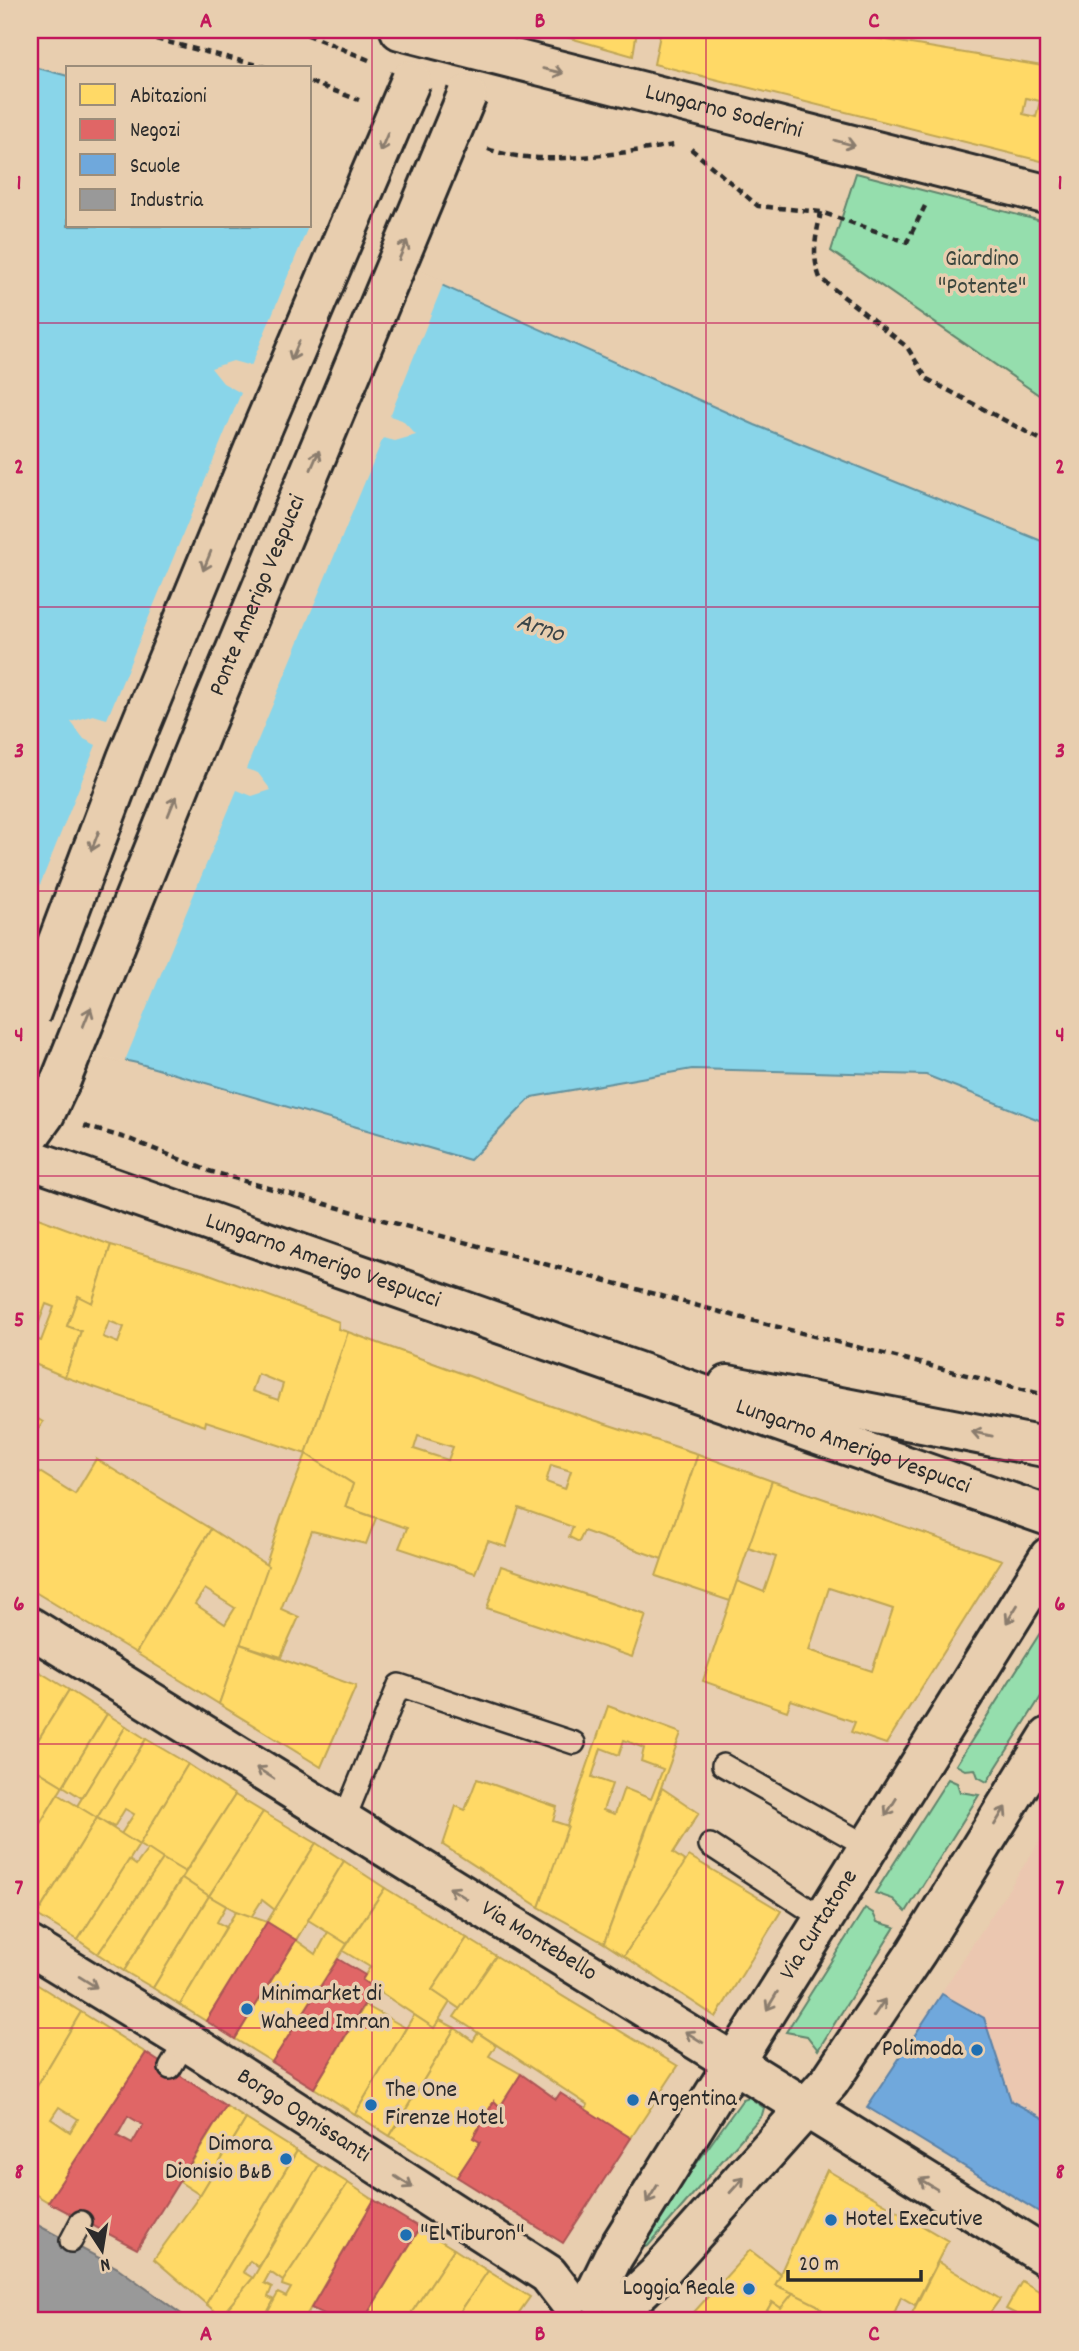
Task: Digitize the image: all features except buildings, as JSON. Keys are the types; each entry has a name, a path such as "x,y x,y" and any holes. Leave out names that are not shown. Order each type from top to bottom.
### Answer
{"street":[{"name":"Lungarno Soderini","path":"400,30 447,36 487,54 1049,195"},
{"path":"30,1014 132,745 268,414 411,79 447,36"},
{"name":"Ponte Amerigo Vespucci","path":"30,1135 45,1114 61,1080 204,726 467,95 487,54"},
{"name":"Lungarno Amerigo Vespucci","path":"30,1159 1049,1516"},
{"name":"Lungarno Amerigo Vespucci","path":"614,1365 827,1402 1049,1448"},
{"name":"Via Curtatone","path":"594,2308 613,2257 1049,1557"},
{"name":"Via Montebello","path":"30,1627 735,2063 804,2109 1049,2258"},
{"path":"594,2308 657,2275 830,2081 917,1951 1049,1737"},
{"name":"Borgo Ognissanti","path":"30,1946 178,2054 548,2274 594,2308"}],"lane":[{"path":"343,1822 399,1685 574,1743"},
{"path":"723,1765 867,1846"},
{"path":"710,1845 822,1918"},
{"path":"71,2241 81,2222"}],"path":[{"path":"121,30 260,66"},
{"path":"296,30 371,61"},
{"path":"312,83 362,101"},
{"path":"479,145 505,155 590,157 685,144 758,206 821,212 907,242 930,196"},
{"path":"821,212 813,247 814,263 820,278 907,347 927,379 1049,444"},
{"path":"96,1129 129,1139 209,1171 739,1317 1049,1396"}],"shaded area":[{"name":"Polimoda","path":"1049,1827 1049,2218 867,2107"}],"green space":[{"name":"Giardino \"Potente\"","path":"856,173 1049,223 1049,402 831,251"},
{"path":"1049,1619 1049,1684 987,1782 978,1777 975,1769 965,1770 956,1765"},
{"path":"948,1779 957,1783 960,1792 979,1795 906,1912 893,1899 875,1893"},
{"path":"865,1908 873,1913 877,1922 895,1927 818,2050 807,2036 786,2032"},
{"path":"749,2097 764,2108 762,2115 648,2246 644,2247 641,2241 743,2099"}],"water":[{"name":"Arno","path":"30,66 66,75 66,228 312,227 755,425 1049,544 1049,1124 926,1075 692,1069 532,1097 470,1160 137,1063 30,1040"}],"pier":[{"path":"312,223 444,282 390,416 402,420 416,435 395,441 383,438 246,769 258,773 271,790 252,796 237,790 124,1063 30,1044 30,910 96,745 84,739 71,722 93,715 107,719 241,393 223,383 211,368 233,361 251,366"}],"place":[{"name":"Minimarket di Waheed Imran","path":"247,2009"},
{"name":"Polimoda","path":"977,2050"},
{"name":"Argentina","path":"633,2100"},
{"name":"The One Firenze Hotel","path":"371,2105"},
{"name":"Dimora Dionisio B&B","path":"286,2159"},
{"name":"Hotel Executive","path":"831,2220"},
{"name":"\"El Tiburon\"","path":"406,2235"},
{"name":"Loggia Reale","path":"749,2289"}]}
